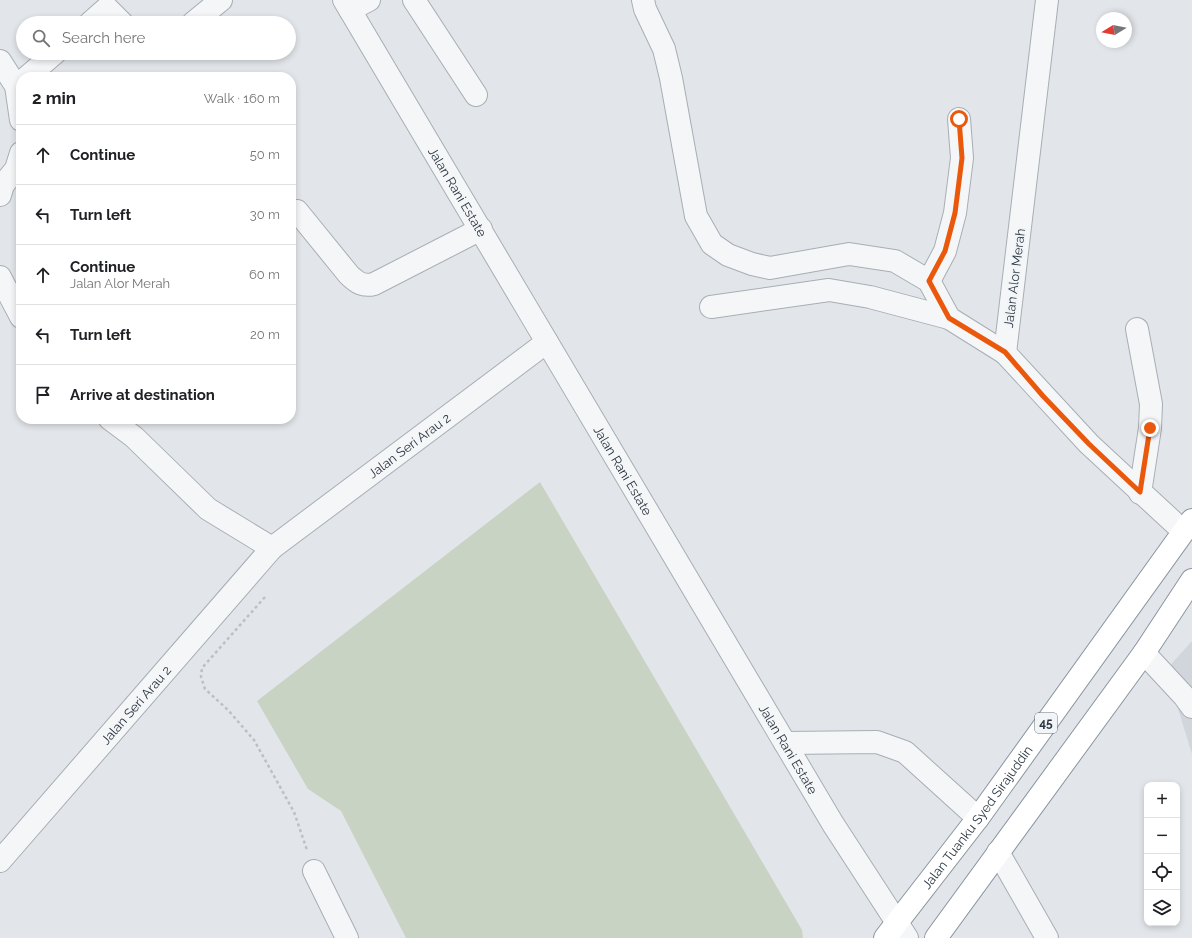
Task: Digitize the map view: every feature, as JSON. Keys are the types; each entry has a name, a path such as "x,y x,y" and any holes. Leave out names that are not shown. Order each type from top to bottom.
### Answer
{"highway":[{"name":"Jalan Tuanku Syed Sirajuddin","path":"896,933 1188,525"},
{"path":"936,938 1190,590"}],"street":[{"path":"202,16 221,0"},
{"path":"414,0 476,95"},
{"path":"643,0 645,9 664,49 671,78 696,216 712,244 728,255 752,264 770,268 849,254 895,261 929,281 949,318"},
{"name":"Jalan Alor Merah","path":"1005,352 1047,0"},
{"name":"Jalan Rani Estate","path":"354,3 481,230 786,742 896,933"},
{"path":"95,16 104,4 115,16"},
{"path":"33,72 47,60"},
{"path":"0,61 16,77"},
{"path":"929,281 945,251 955,213 962,158 959,119"},
{"path":"0,195 3,185 16,168"},
{"path":"297,211 349,275 357,282 366,286 374,284 481,230"},
{"path":"0,278 16,308"},
{"path":"711,308 829,290 870,297 949,318 1005,352 1084,439 1140,492 1188,525"},
{"path":"1137,329 1151,404 1150,428 1140,492"},
{"name":"Jalan Seri Arau 2","path":"0,861 272,548 547,342"},
{"path":"117,424 134,437 208,509 272,548"},
{"path":"1144,653 1184,696 1192,707"},
{"path":"786,742 877,742 905,752 978,818"},
{"path":"998,852 1047,938"},
{"path":"314,871 347,938"}],"path":[{"path":"265,597 202,668 201,677 205,689 228,710 254,740 294,812 314,871"}],"shaded area":[{"path":"1192,641 1192,754 1166,670"}],"green space":[{"path":"540,482 802,930 803,938 406,938 341,811 308,789 257,701"}],"route":[{"path":"959,119 962,158 955,213 945,251 929,281 949,318 1005,352 1043,396 1089,444 1140,492 1150,428"}]}
